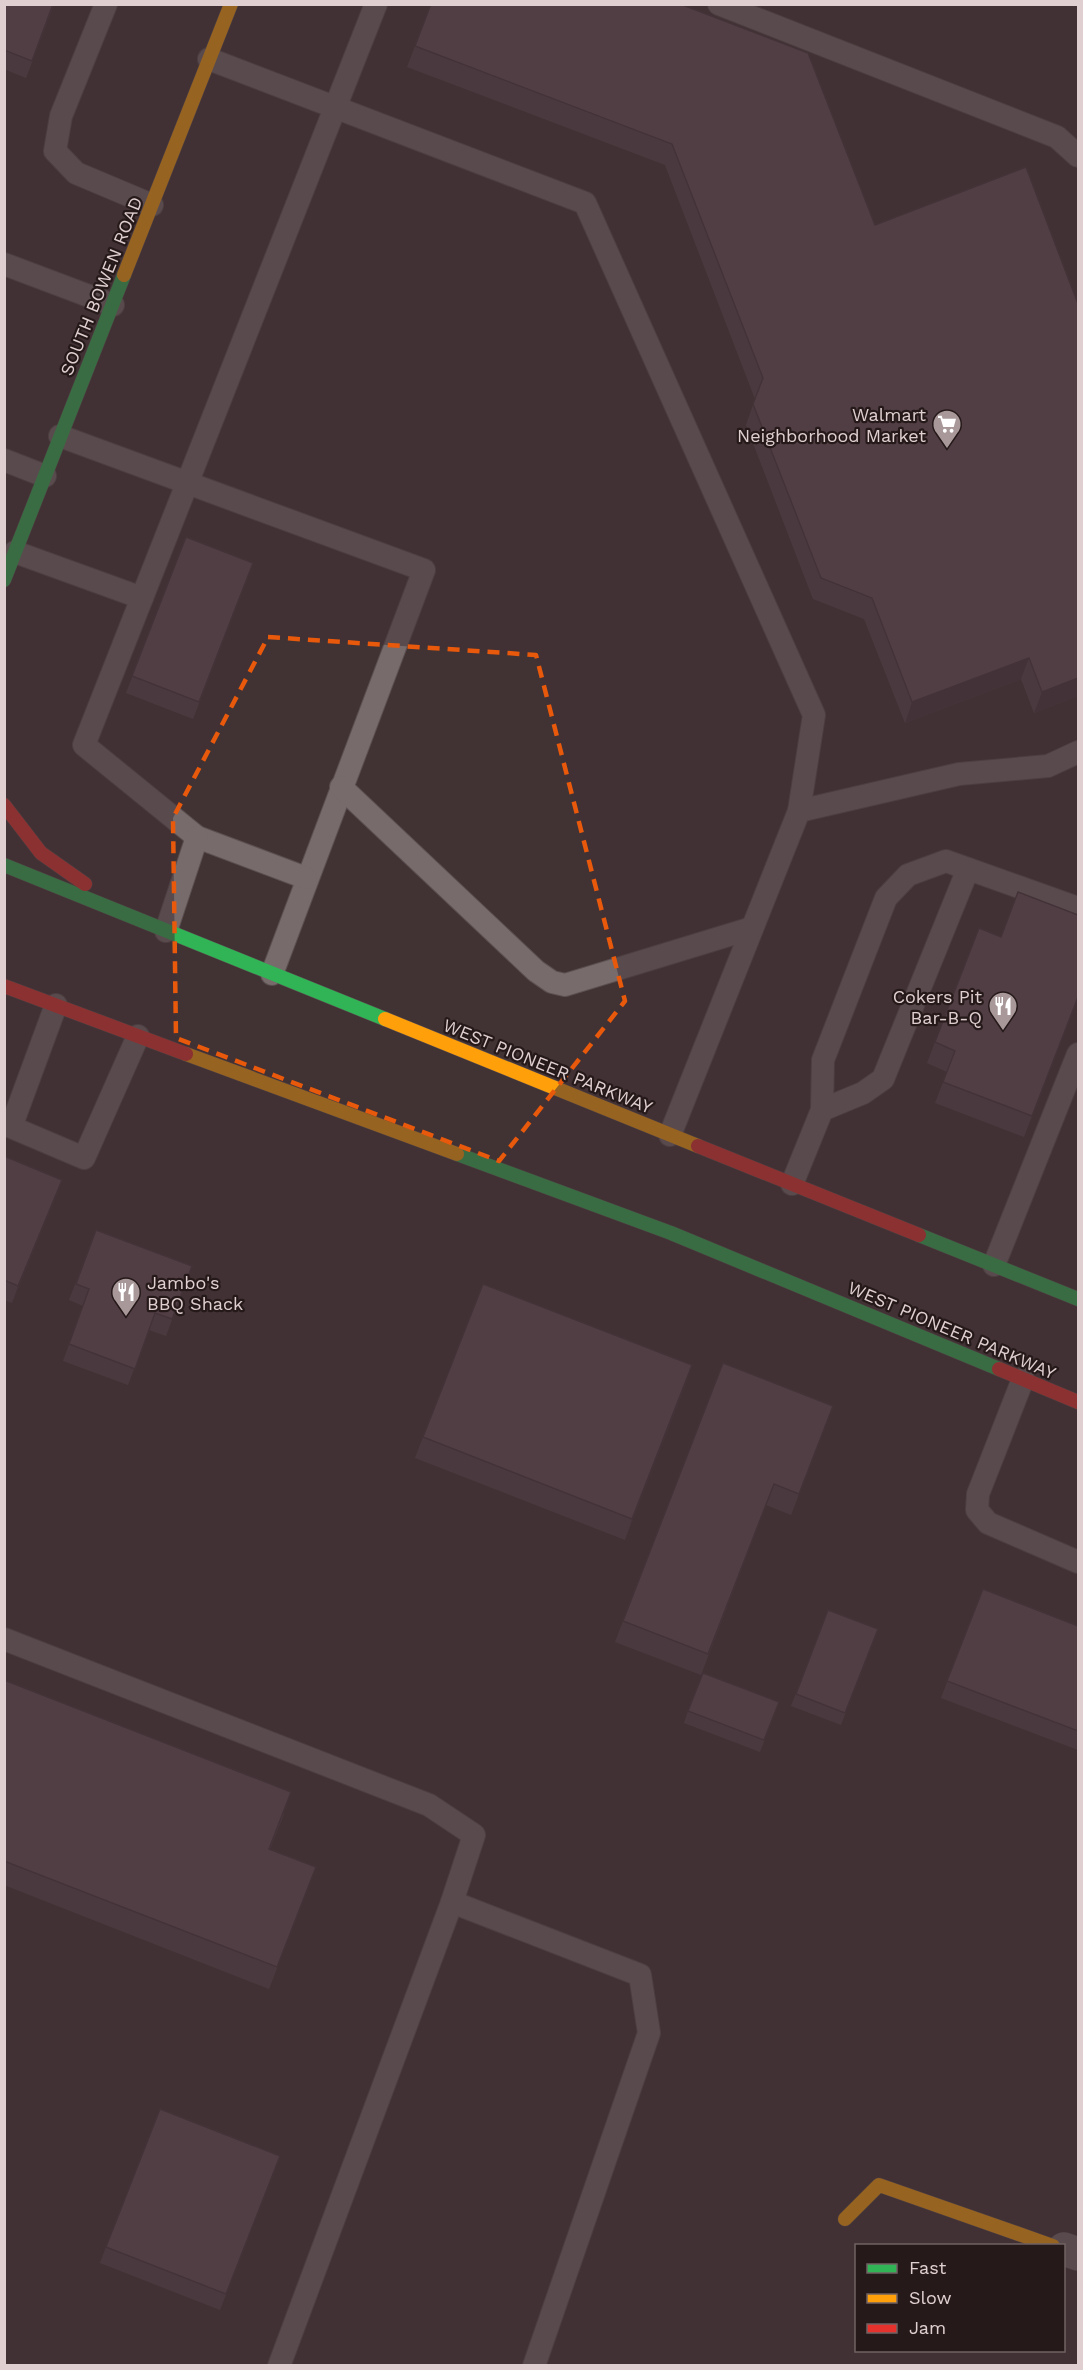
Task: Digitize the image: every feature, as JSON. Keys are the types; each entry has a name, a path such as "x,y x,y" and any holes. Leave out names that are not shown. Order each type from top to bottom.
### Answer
{"main road":[{"name":"SOUTH BOWEN ROAD","path":"4,580 14,538 45,476 209,59 227,6"},
{"path":"4,805 41,853 130,916"},
{"name":"WEST PIONEER PARKWAY","path":"4,865 1078,1299"},
{"name":"WEST PIONEER PARKWAY","path":"4,986 671,1233 1078,1402"},
{"path":"845,2218 879,2185 1047,2244"}],"lane":[{"path":"106,4 62,116 55,151 76,173 152,205"},
{"path":"306,878 197,837 84,745 189,484 376,4"},
{"path":"718,4 1056,137 1078,156"},
{"path":"209,59 585,203 814,715 799,812 670,1135"},
{"path":"4,264 113,305"},
{"path":"60,436 424,570 340,787 272,974"},
{"path":"4,460 45,476"},
{"path":"14,538 142,598"},
{"path":"799,812 959,774 1048,766 1078,752"},
{"path":"340,787 536,971 552,982 566,985 752,928"},
{"path":"166,931 197,837"},
{"path":"792,1184 822,1110 823,1060 886,898 908,875 946,861 1078,908"},
{"path":"822,1110 863,1093 883,1078 968,869"},
{"path":"56,1005 8,1127 84,1158 138,1036"},
{"path":"993,1265 1078,1054"},
{"path":"1023,1379 978,1494 977,1510 988,1523 1078,1562"},
{"path":"4,1639 429,1805 474,1835 452,1902 279,2366"},
{"path":"452,1902 640,1975 649,2033 534,2366"}],"highlighted area":[{"path":"268,637 536,655 625,1001 499,1161 176,1038 173,818"}],"building":[{"path":"4,4 53,4 32,61 4,50"},
{"path":"431,4 680,4 808,53 875,225 1026,167 1078,304 1078,678 1042,692 1029,658 912,702 872,598 821,578 753,404 763,378 672,144 415,46"},
{"path":"186,537 253,563 199,702 132,676"},
{"name":"Cokers Pit Bar-B-Q","path":"1018,892 1078,915 1078,997 1032,1116 943,1082 955,1051 935,1042 979,928 1001,937"},
{"path":"4,1156 62,1180 18,1286 4,1280"},
{"name":"Jambo's BBQ Shack","path":"96,1230 192,1266 172,1319 155,1313 135,1369 69,1344 89,1289 76,1284"},
{"path":"483,1284 692,1365 632,1519 423,1437"},
{"path":"723,1363 833,1406 799,1494 774,1484 708,1654 623,1621"},
{"path":"983,1589 1078,1626 1078,1731 947,1681"},
{"path":"828,1610 878,1629 845,1713 796,1694"},
{"path":"703,1673 779,1702 764,1740 688,1711"},
{"path":"4,1680 291,1792 269,1849 316,1867 277,1967 4,1861"},
{"path":"160,2109 280,2156 226,2294 106,2247"}],"traffic: fast":[{"path":"4,580 124,275"},
{"path":"4,865 385,1019"},
{"path":"457,1154 671,1233 999,1369"},
{"path":"919,1235 1078,1299"}],"traffic: slow":[{"path":"124,275 231,4"},
{"path":"385,1019 698,1146"},
{"path":"186,1054 457,1154"},
{"path":"845,2219 879,2185 1047,2244"}],"traffic: jam":[{"path":"4,805 41,853 85,884"},
{"path":"4,986 186,1054"},
{"path":"698,1146 919,1235"},
{"path":"999,1369 1078,1402"}],"place":[{"name":"Walmart Neighborhood Market","path":"947,450"},
{"name":"Cokers Pit Bar-B-Q","path":"1003,1032"},
{"name":"Jambo's BBQ Shack","path":"126,1318"}]}
